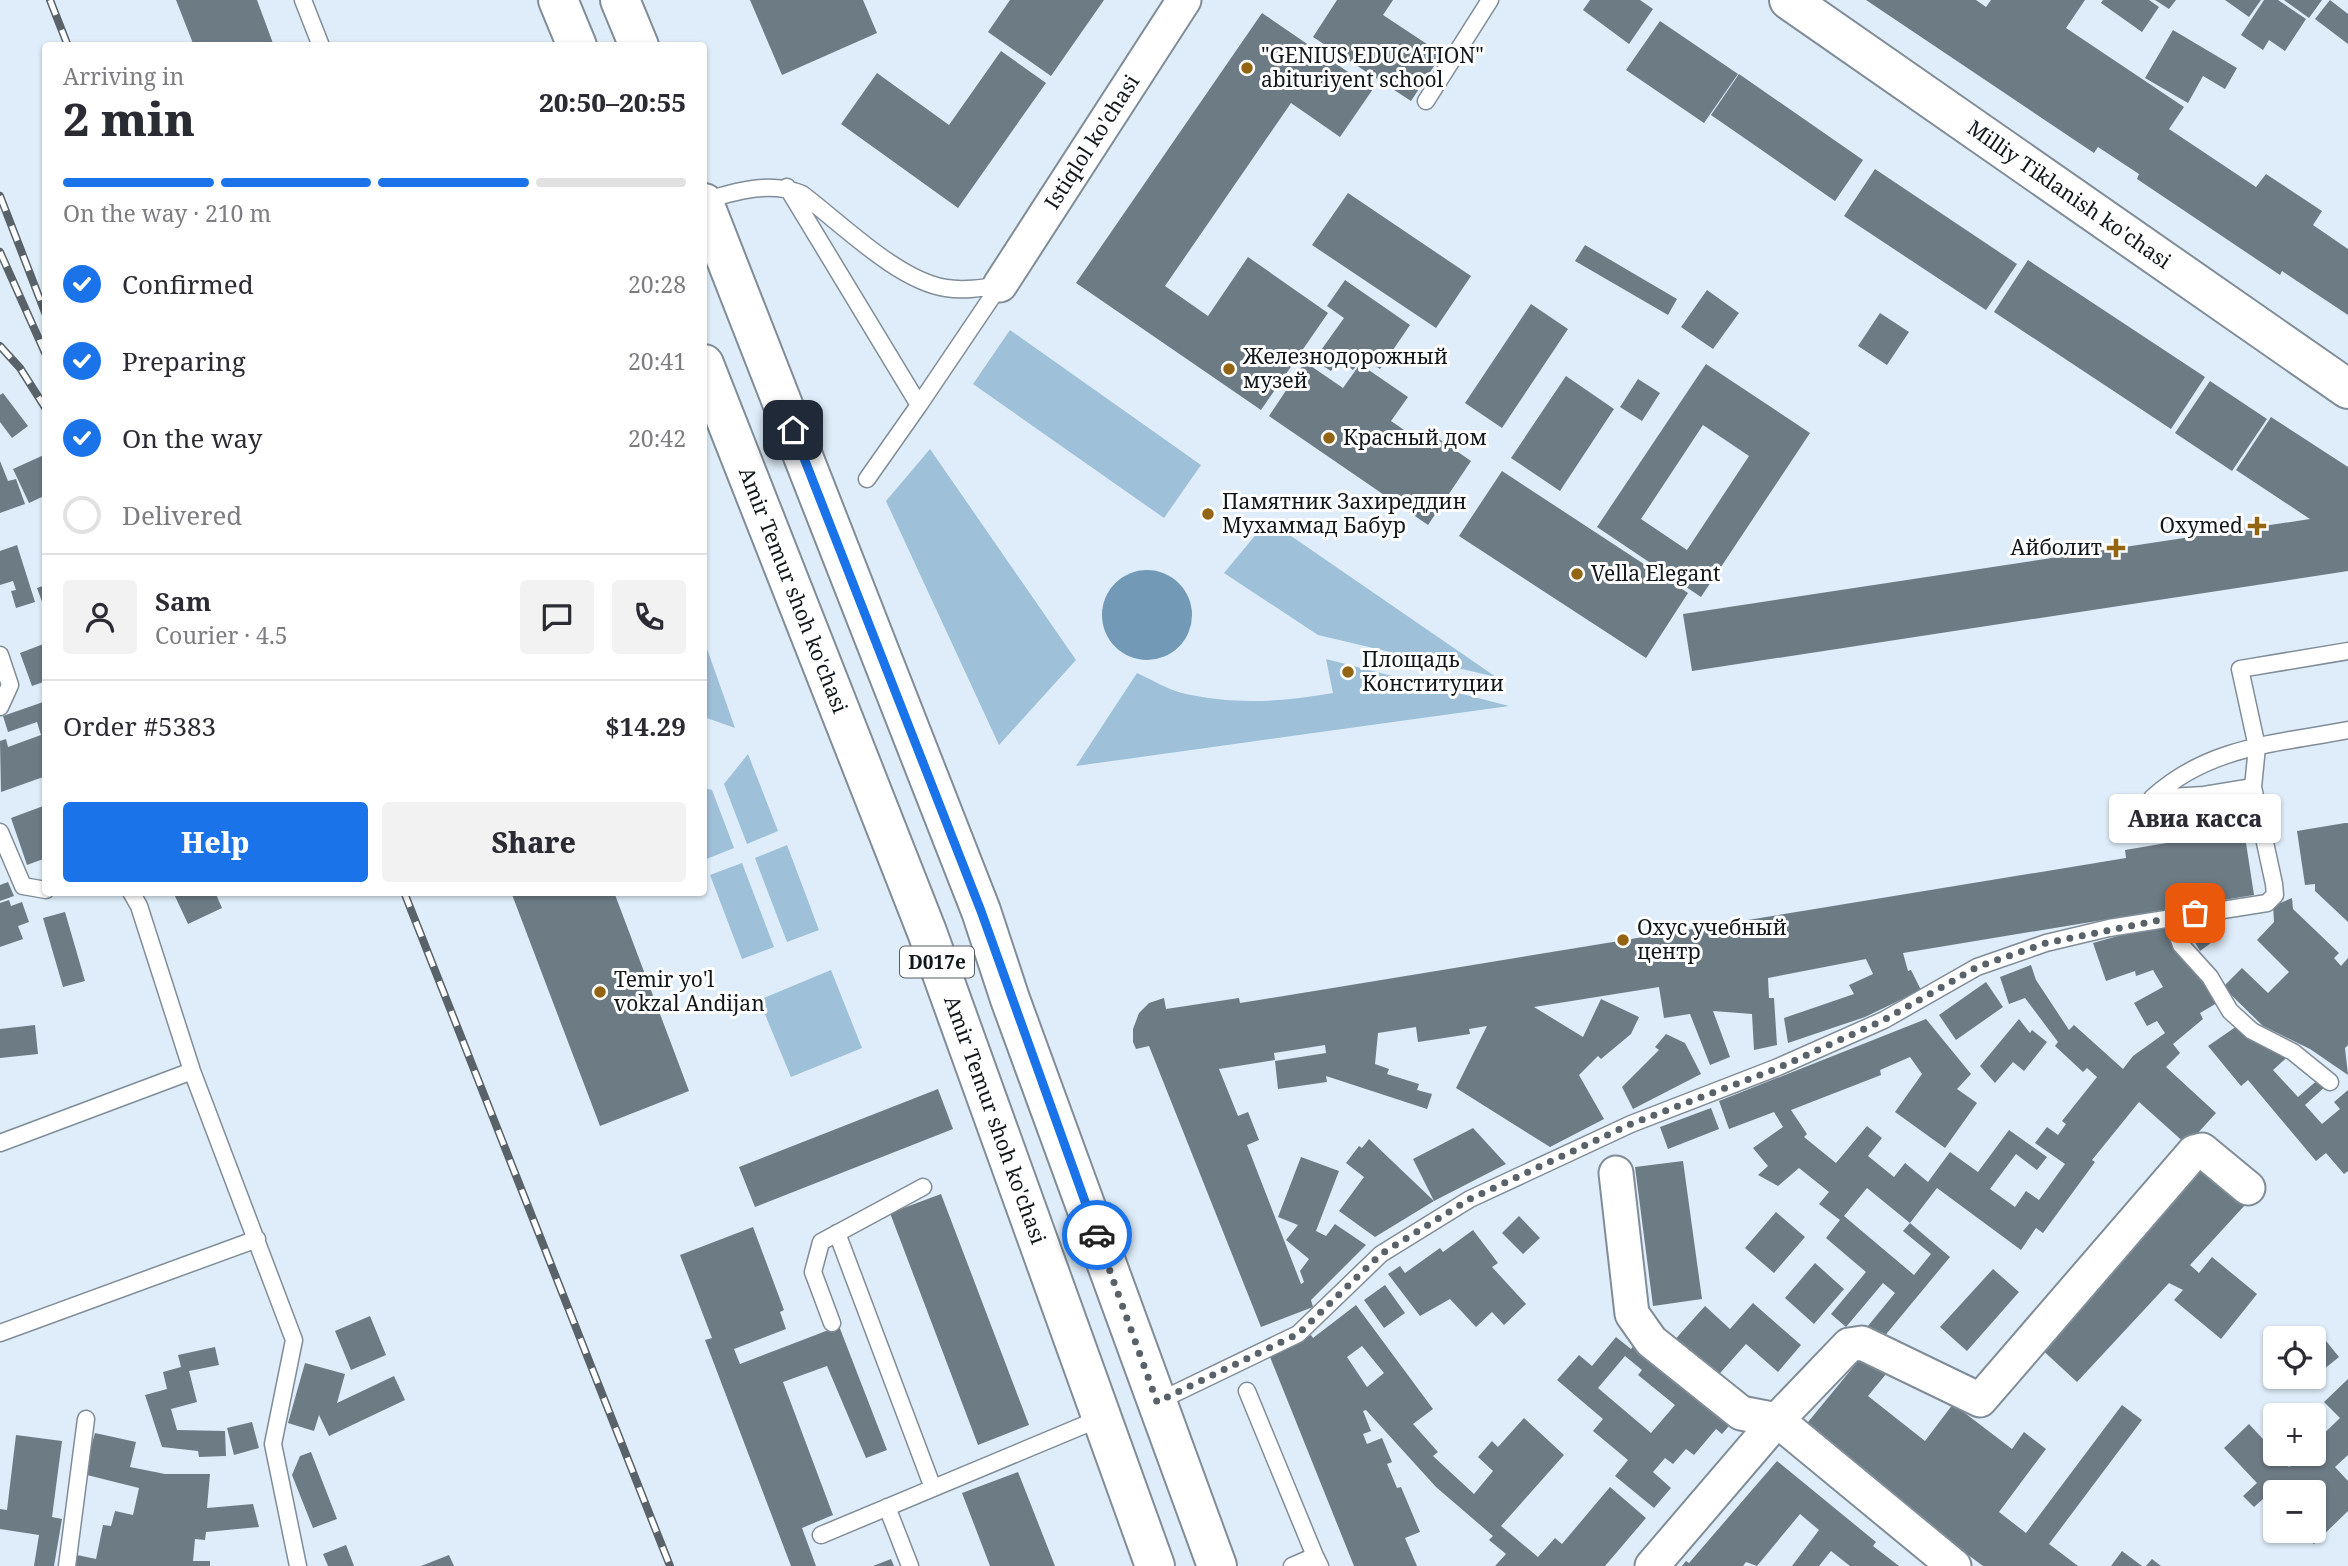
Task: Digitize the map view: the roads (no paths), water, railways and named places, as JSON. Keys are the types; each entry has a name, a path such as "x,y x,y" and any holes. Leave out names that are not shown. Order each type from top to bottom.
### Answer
{"main road":[{"path":"558,0 575,42"},
{"path":"620,0 637,42"},
{"name":"Milliy Tiklanish ko'chasi","path":"1789,0 2348,389"},
{"name":"D017e","path":"707,210 981,911 1217,1566"},
{"name":"Amir Temur shoh ko'chasi","path":"707,372 927,932 1155,1566"},
{"path":"927,932 981,911"}],"street":[{"name":"Istiqlol ko'chasi","path":"1000,285 1184,0"},
{"path":"1652,1566 1777,1420 1849,1345 1856,1342 1980,1400 2194,1152 2203,1150 2248,1188"},
{"path":"1616,1173 1632,1314 1651,1341 1741,1413 1777,1420 1955,1566"}],"lane":[{"path":"303,0 319,42"},
{"path":"1426,101 1490,0"},
{"path":"787,187 919,405"},
{"path":"707,201 741,189 787,187 802,194 895,265 923,282 964,290 1000,285"},
{"path":"867,479 1000,285"},
{"path":"1157,1402 1298,1334 1381,1254 1470,1199 1631,1124 1778,1068 1884,1020 1977,967 2046,943 2171,917 2267,903 2275,895 2253,787 2257,747 2240,669 2348,651"},
{"path":"0,655 10,685 0,707"},
{"path":"2253,787 2204,795 2152,798 2175,777 2208,759 2348,730"},
{"path":"0,832 23,886 42,889"},
{"path":"133,896 139,906 192,1071 294,1340 273,1444 298,1566"},
{"path":"2171,917 2181,945 2210,977 2230,1011 2252,1031 2293,1052 2330,1082"},
{"path":"0,1143 192,1071"},
{"path":"832,1323 813,1272 821,1242 923,1187"},
{"path":"837,1233 933,1488"},
{"path":"0,1333 257,1239"},
{"path":"1247,1391 1318,1561 1292,1566"},
{"path":"821,1535 1101,1418"},
{"path":"66,1566 86,1419"},
{"path":"887,1507 910,1566"}],"railway":[{"path":"50,0 66,42"},
{"path":"0,196 42,305"},
{"path":"0,252 42,346"},
{"path":"0,346 20,368 42,403"},
{"path":"406,896 670,1566"}],"place":[{"name":"\"GENIUS EDUCATION\" abituriyent school","path":"1247,68"},
{"name":"Железнодорожный музей","path":"1229,369"},
{"name":"Красный дом","path":"1329,438"},
{"name":"Памятник Захиреддин Мухаммад Бабур","path":"1208,514"},
{"name":"Oxymed","path":"2257,526"},
{"name":"Айболит","path":"2116,548"},
{"name":"Vella Elegant","path":"1577,574"},
{"name":"Площадь Конституции","path":"1348,672"},
{"name":"Авиа касса","path":"2195,913"},
{"name":"Охус учебный центр","path":"1623,940"},
{"name":"Temir yo'l vokzal Andijan","path":"600,992"}]}
